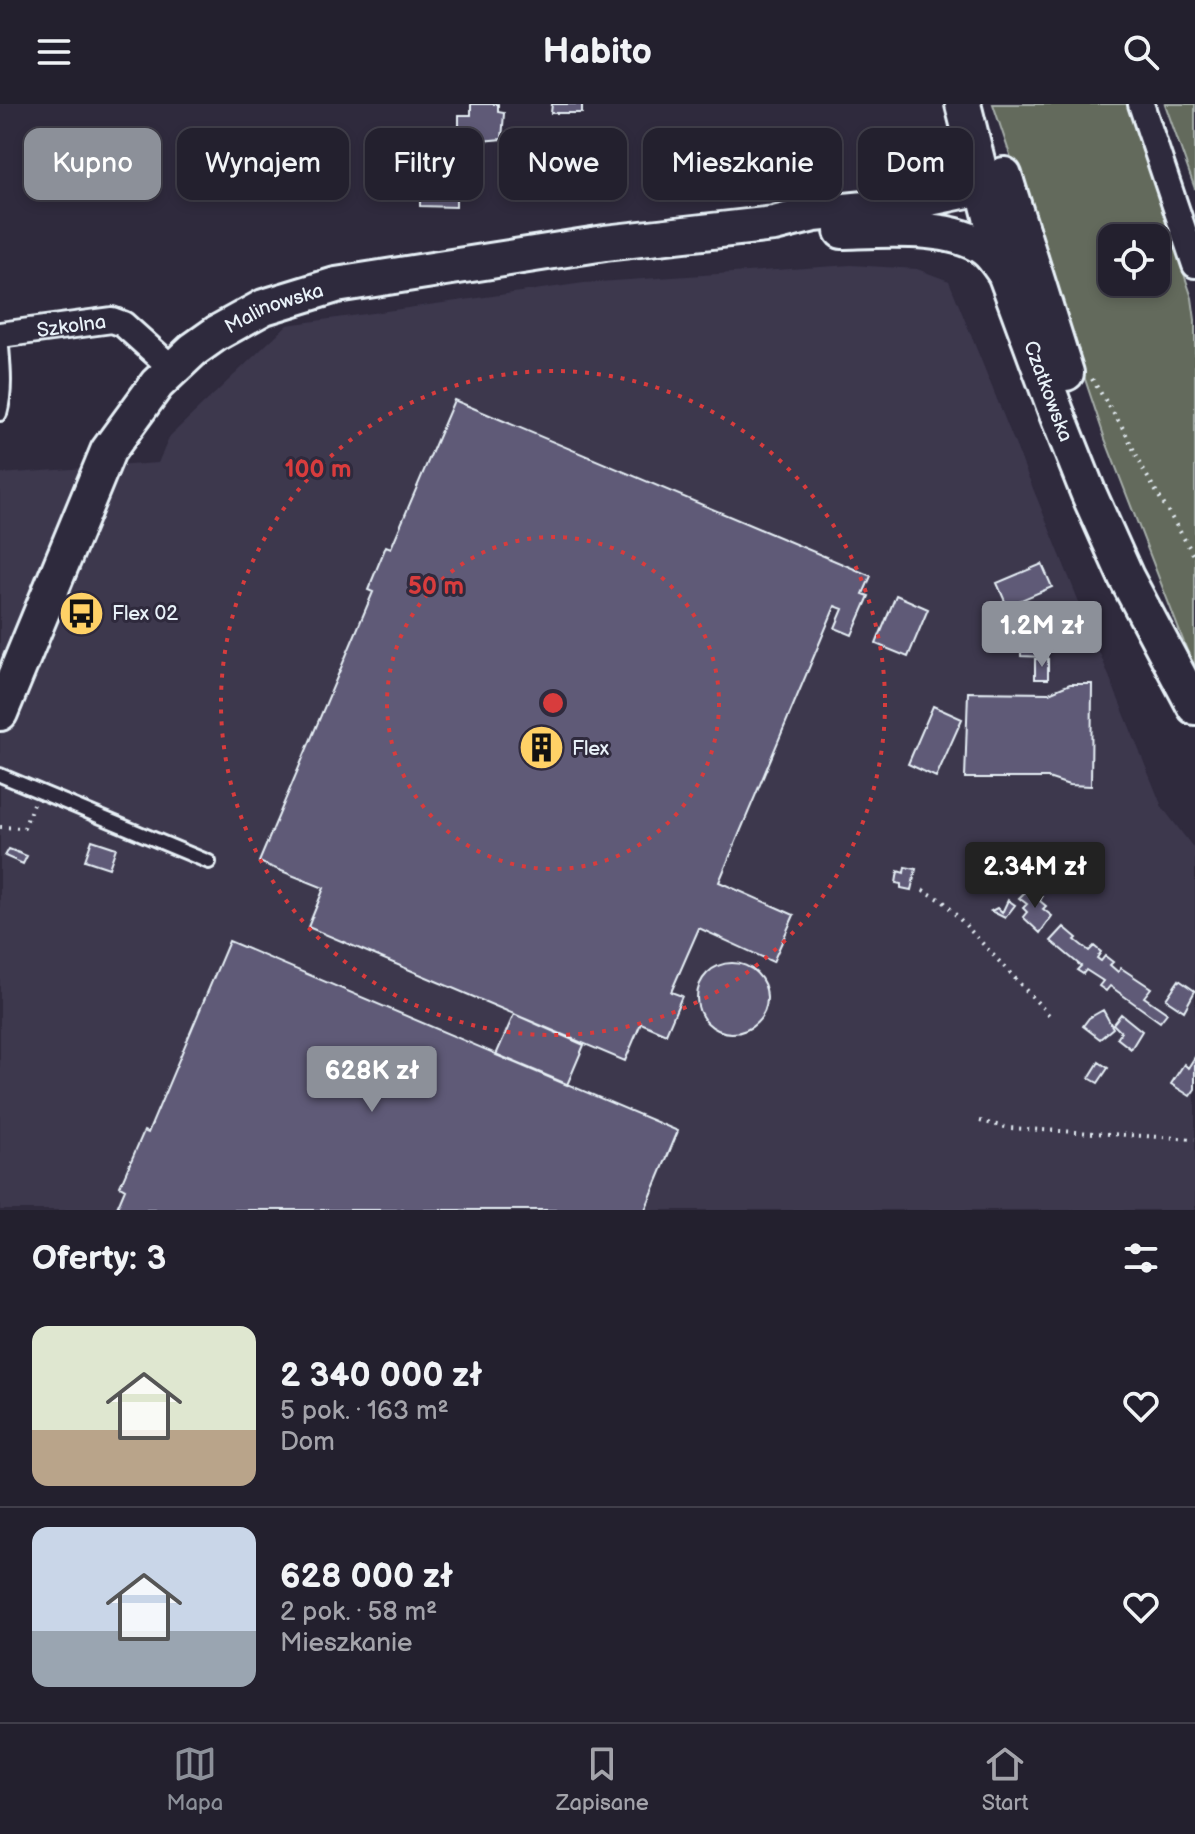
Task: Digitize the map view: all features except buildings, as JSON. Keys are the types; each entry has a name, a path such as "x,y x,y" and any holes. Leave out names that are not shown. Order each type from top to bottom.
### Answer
{"street":[{"name":"Czatkowska","path":"963,104 1129,529 1173,662"},
{"name":"Czatkowska","path":"982,104 998,199 1005,273 1088,492 1126,577 1195,707"},
{"path":"1141,104 1195,265"},
{"name":"Malinowska","path":"0,713 98,471 131,417 173,369 217,333 264,307 336,285 605,243 774,224 814,214 998,199"},
{"name":"Malinowska","path":"905,230 998,199"},
{"name":"Malinowska","path":"774,224 818,231 905,230 962,237 989,251 1005,273"},
{"name":"Szkolna","path":"1,335 112,320 123,324 173,369"}],"lane":[{"path":"0,414 4,398 1,335"},
{"path":"0,775 209,862"}],"path":[{"path":"1086,370 1124,430 1144,471 1195,557"},
{"path":"923,890 943,901 1051,1017"},
{"path":"980,1121 1009,1128 1195,1139"}],"shaded area":[{"path":"851,265 917,269 949,281 1162,807 1195,850 1195,1210 0,1210 0,474 158,463 170,436 287,325 584,283"}],"green space":[{"path":"993,104 1128,104 1168,224 1098,224 1098,296 1170,296 1170,231 1192,298 1195,320 1195,671 1105,439"},
{"path":"1165,104 1195,104 1195,189"}],"place":[{"name":"Flex 02","path":"81,613"},
{"name":"Flex","path":"541,748"}]}
